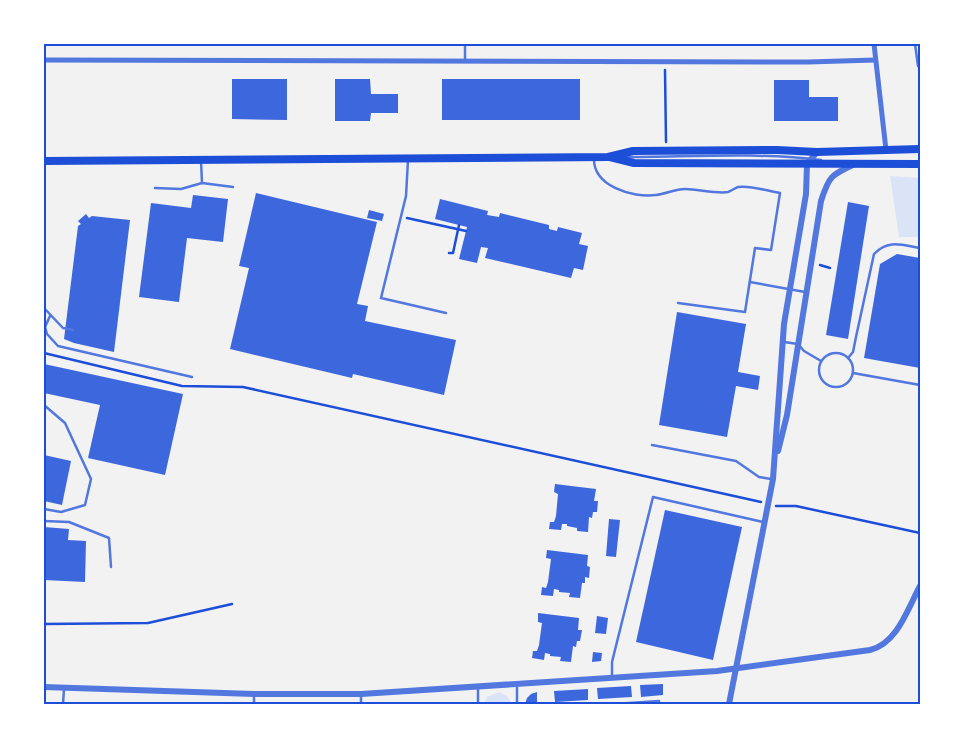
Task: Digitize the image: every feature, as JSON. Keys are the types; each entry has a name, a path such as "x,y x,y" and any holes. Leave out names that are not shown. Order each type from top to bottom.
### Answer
{"main road":[{"path":"608,157 632,151 777,150 817,152 920,149"},
{"path":"44,161 608,157 634,163 809,161 855,164 920,164"}],"street":[{"path":"874,44 886,150"},
{"path":"44,60 665,62 875,60"},
{"path":"773,477 784,324 806,194 809,161 817,152"},
{"path":"728,704 786,415 821,201 827,182 838,172 855,164"},
{"path":"44,687 254,694 361,694 736,669 877,648 887,643 895,633 920,586"}],"lane":[{"path":"465,44 465,61"},
{"path":"915,44 918,66"},
{"path":"594,157 594,165 600,177 612,186 628,193 656,195 684,189 727,192 738,188 780,193 771,250 755,248 745,312 678,302"},
{"path":"408,158 406,196 382,298 446,313"},
{"path":"201,160 202,183"},
{"path":"155,188 181,190 202,183 233,187"},
{"path":"848,358 853,352 874,254 880,247 886,245 895,244 920,248"},
{"path":"750,282 807,292"},
{"path":"44,308 63,328 73,330"},
{"path":"50,316 45,327 47,334 58,346 192,377"},
{"path":"784,342 798,344 804,351 821,361"},
{"path":"829,354 844,355 848,358 853,368 853,373 847,383 836,387 830,386 821,378 819,373 821,361 829,354"},
{"path":"853,373 920,385"},
{"path":"44,405 65,423 92,479 85,505 61,512 44,509"},
{"path":"652,445 736,461 759,477 773,477"},
{"path":"612,678 612,662 653,497 765,523"},
{"path":"44,521 69,522 109,538 111,567"},
{"path":"517,685 517,704"},
{"path":"478,687 478,704"},
{"path":"63,704 64,688"},
{"path":"254,694 254,704"},
{"path":"360,704 361,694"},
{"path":"614,704 659,701 658,704"}],"path":[{"path":"665,62 666,151"},
{"path":"401,216 459,227 466,231"},
{"path":"450,253 453,253 459,227"},
{"path":"44,353 182,386 243,387 776,506 796,506 920,533"},
{"path":"44,624 148,623 232,604"}],"shaded area":[{"path":"890,176 920,178 920,237 899,237"},
{"path":"499,692 507,696 512,704 484,704 487,697"}],"building":[{"path":"232,79 287,79 287,120 232,119"},
{"path":"335,79 370,79 371,94 398,94 398,113 371,113 370,121 335,121"},
{"path":"442,79 580,79 580,120 442,120"},
{"path":"774,80 809,80 809,97 838,97 838,121 774,121"},
{"path":"256,193 377,222 357,304 368,306 365,321 456,340 444,395 353,374 352,378 230,349 249,268 239,266"},
{"path":"193,195 228,199 223,242 187,238 179,302 139,297 151,203 191,208"},
{"path":"440,199 488,211 487,215 499,217 500,213 549,225 549,229 557,231 558,227 582,233 579,244 588,246 583,270 574,268 571,278 485,258 488,248 481,247 477,263 459,259 467,227 435,219"},
{"path":"848,202 869,206 848,339 826,335"},
{"path":"369,210 384,214 382,221 367,218"},
{"path":"86,214 89,218 92,216 130,220 114,352 64,339 78,226 81,224 78,221"},
{"path":"897,254 920,258 920,368 864,358 880,264"},
{"path":"677,312 746,324 738,372 760,376 758,390 736,386 727,437 659,425"},
{"path":"44,364 183,394 165,475 88,458 100,405 44,393"},
{"path":"44,455 71,461 62,505 44,501"},
{"path":"555,484 596,489 594,501 598,501 597,512 593,512 592,518 589,517 588,532 577,531 577,528 567,526 567,524 562,524 561,530 549,529 550,522 554,522 556,516 558,494 554,492"},
{"path":"665,510 742,527 713,660 636,642"},
{"path":"609,519 620,520 616,557 606,556"},
{"path":"44,527 69,529 68,540 86,541 85,582 44,580"},
{"path":"547,550 588,555 589,578 585,577 585,583 582,583 580,598 569,597 570,593 559,592 559,590 554,589 553,596 541,595 542,587 546,588 548,582 551,559 546,558"},
{"path":"538,613 579,618 578,630 582,630 580,641 577,641 576,647 573,646 571,662 560,661 561,657 550,656 550,654 545,653 544,660 532,658 533,651 537,651 539,645 542,623 538,622"},
{"path":"597,616 608,618 606,634 595,633"},
{"path":"593,652 602,653 601,661 592,662"},
{"path":"663,684 663,695 641,697 640,685"},
{"path":"631,686 632,697 598,699 597,688"},
{"path":"588,689 588,700 555,702 554,691"},
{"path":"537,692 537,704 525,704 531,694"}]}
